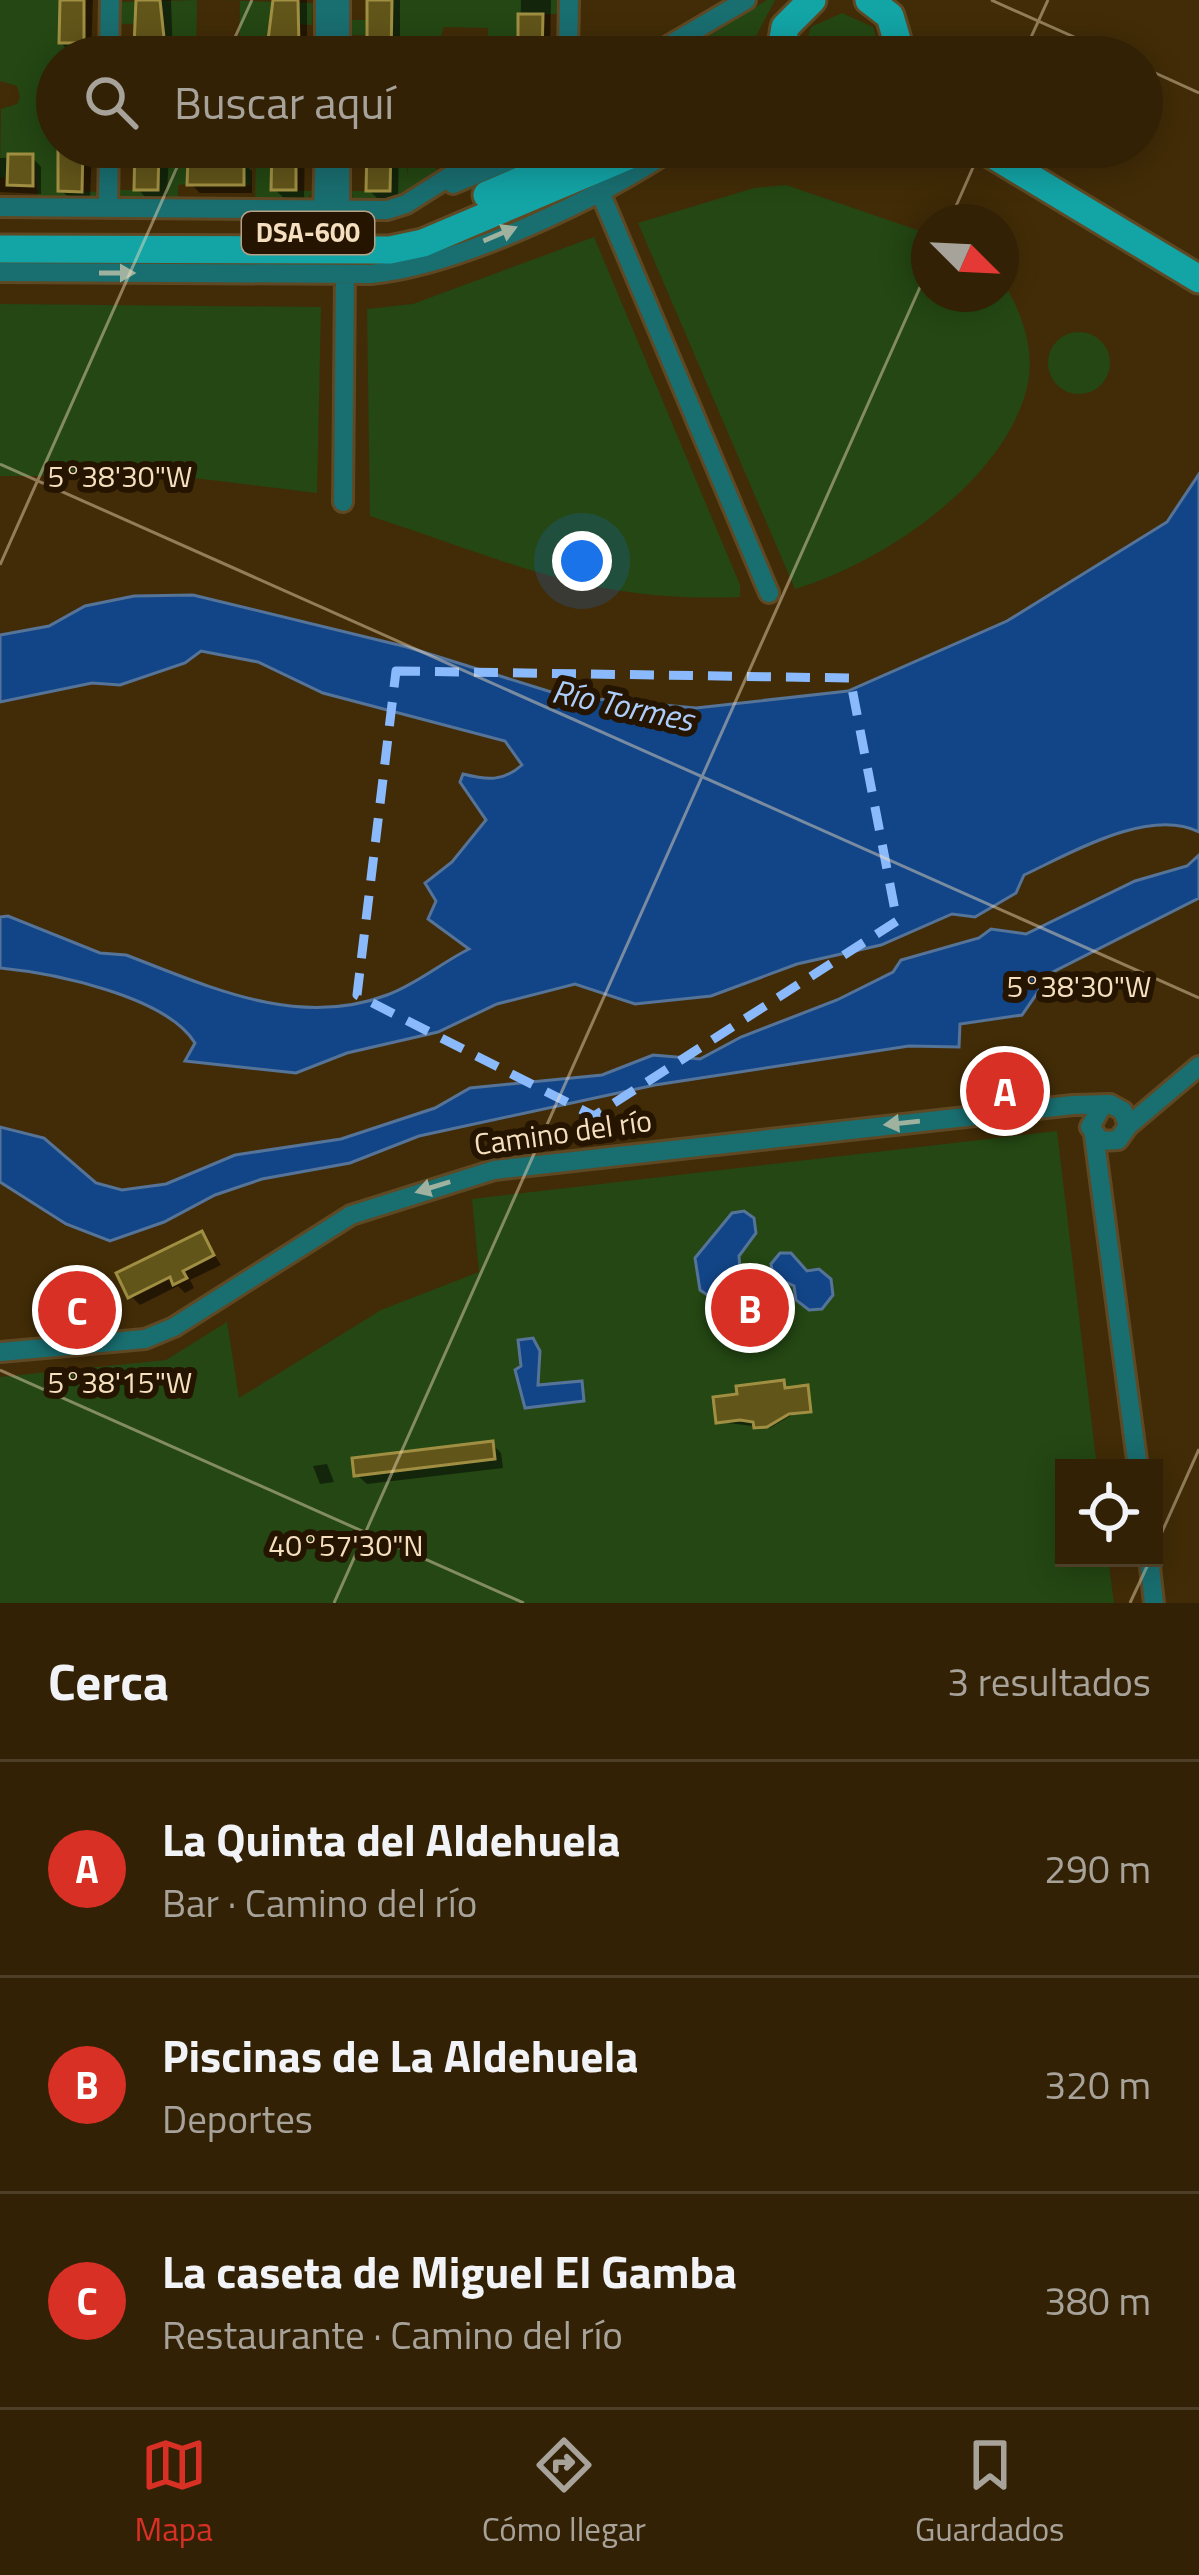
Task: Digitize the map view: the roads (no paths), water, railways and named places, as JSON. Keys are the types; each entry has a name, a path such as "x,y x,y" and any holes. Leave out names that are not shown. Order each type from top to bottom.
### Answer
{"main road":[{"path":"782,36 812,0"},
{"path":"873,1 899,36"},
{"name":"DSA-600","path":"0,231 397,232 549,168"},
{"name":"DSA-600","path":"0,249 390,250 423,243 600,168"},
{"path":"1019,168 1199,261"},
{"path":"1042,168 1199,279"}],"street":[{"path":"110,0 110,36"},
{"path":"325,0 325,36"},
{"path":"340,0 340,36"},
{"path":"568,36 569,0"},
{"path":"685,36 746,0"},
{"path":"109,168 109,208"},
{"path":"327,168 331,211"},
{"path":"331,211 337,168"},
{"path":"406,204 463,168"},
{"path":"0,207 387,211 493,168"},
{"path":"0,272 345,274 431,263 600,192 641,168"},
{"path":"600,192 769,593"},
{"path":"344,502 345,274"},
{"path":"1094,1135 1101,1141 1123,1133 1168,1088 1199,1066"},
{"name":"Camino del río","path":"0,1352 146,1339 174,1327 351,1215 494,1169 1067,1105 1110,1106 1168,1088"},
{"path":"1105,1210 1123,1133 1110,1106 1091,1118 1137,1459"},
{"path":"1150,1567 1154,1603"}],"water":[{"name":"Río Tormes","path":"1199,474 1199,832 1157,825 1110,836 1024,875 1016,893 975,917 952,914 881,945 797,964 711,996 635,1004 575,984 497,1004 438,1032 347,1053 296,1073 185,1061 195,1043 160,1012 77,982 0,968 0,917 8,916 100,953 126,955 255,1000 320,1008 387,995 469,949 428,919 436,901 425,883 452,862 486,820 460,782 463,774 494,778 522,765 505,741 323,693 258,662 201,651 185,663 120,685 92,683 0,702 0,635 49,626 85,606 134,596 193,595 407,647 564,696 696,708 848,691 1007,621 1167,522"},
{"path":"1199,855 1199,898 1051,973 1022,1015 960,1024 959,1047 909,1046 655,1085 419,1136 350,1163 262,1179 110,1241 66,1224 0,1182 0,1127 44,1138 96,1183 122,1190 166,1184 235,1155 341,1139 435,1108 470,1088 602,1075 653,1055 700,1059 741,1037 837,1000 893,972 901,960 979,938 991,929 1026,934 1135,881 1187,866"},
{"path":"744,1211 754,1218 756,1233 739,1256 741,1282 731,1296 712,1298 700,1290 695,1258 732,1213"},
{"path":"780,1253 791,1253 807,1271 819,1269 831,1279 833,1295 822,1309 809,1310 796,1300 794,1286 773,1276 771,1264"},
{"path":"533,1338 540,1351 538,1385 582,1381 584,1401 525,1408 515,1370 521,1366 518,1340"}],"place":[{"name":"La Quinta del Aldehuela","path":"1005,1091"},
{"name":"Piscinas de La Aldehuela","path":"750,1308"},
{"name":"La caseta de Miguel El Gamba","path":"77,1310"}]}
